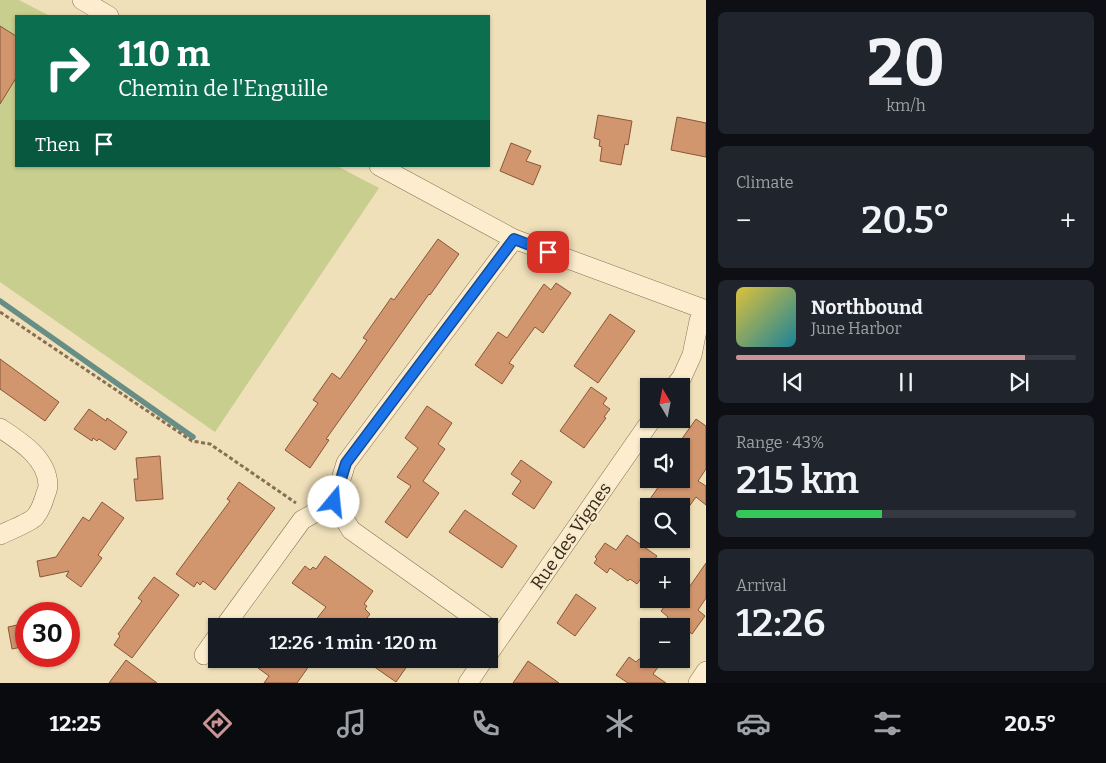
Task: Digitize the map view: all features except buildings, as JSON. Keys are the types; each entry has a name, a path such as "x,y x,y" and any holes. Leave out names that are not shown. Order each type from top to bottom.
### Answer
{"street":[{"path":"82,0 107,15"},
{"path":"381,167 514,239 705,310 699,321 692,355 681,378"},
{"path":"231,618 302,520 334,502 346,463 514,239"},
{"path":"0,428 25,445 35,455 45,472 48,486 43,502 34,518 0,535"},
{"name":"Rue des Vignes","path":"498,621 645,428"},
{"path":"334,502 351,530 474,618"},
{"path":"204,654 208,649"},
{"path":"468,683 478,668"},
{"path":"698,683 706,671"}],"path":[{"path":"0,312 192,441 210,444 313,514"}],"green space":[{"path":"0,0 19,0 48,15 15,15 15,167 339,167 379,188 215,432 0,282"}],"waterway":[{"path":"0,301 193,437"}],"route":[{"path":"334,502 346,463 514,239 548,252"}]}
